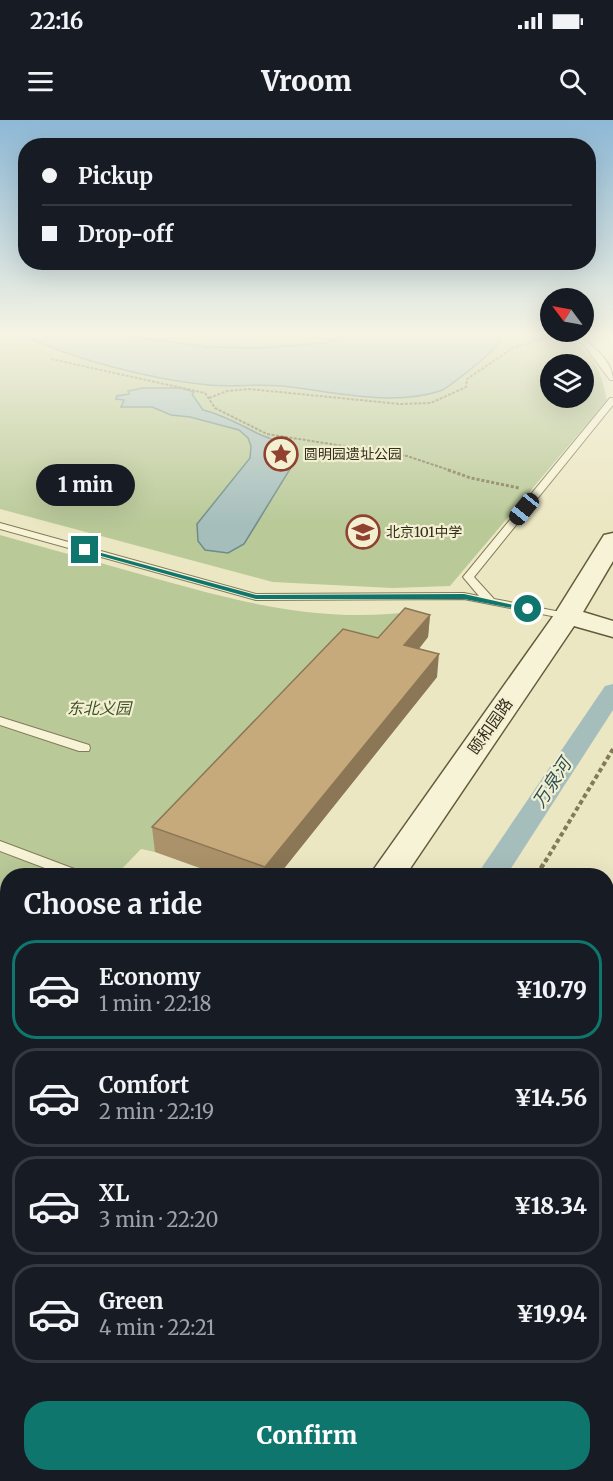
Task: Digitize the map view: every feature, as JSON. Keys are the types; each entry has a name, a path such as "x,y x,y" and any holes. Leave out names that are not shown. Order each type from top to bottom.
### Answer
{"main road":[{"name":"颐和园路","path":"393,868 567,616 613,540"},
{"path":"567,616 613,629"}],"lane":[{"path":"490,601 468,577 613,400"},
{"path":"0,526 256,597 464,597 567,616"},
{"path":"0,721 84,748"},
{"path":"0,846 59,868"}],"path":[{"path":"209,398 215,408 267,434 406,456 471,478 538,492"},
{"path":"339,398 400,404 431,403 443,398"},
{"path":"541,868 613,749"}],"green space":[{"name":"圆明园遗址公园","path":"0,398 540,398 540,408 594,408 594,398 606,398 607,400 450,586 392,588 273,582 0,509"},
{"name":"东北义园","path":"0,535 221,596 286,609 351,615 420,611 388,648 155,852 141,849 123,868 0,868"}],"water":[{"path":"194,398 203,410 297,449 298,456 244,544 228,553 205,550 198,541 197,524 250,458 251,446 248,438 239,430 190,417 171,415 152,407 121,407 124,400 116,399"}],"building":[{"path":"405,608 430,615 404,645 439,654 265,867 152,827 343,629 378,638"}],"waterway":[{"name":"万泉河","path":"496,868 613,691"}],"place":[{"name":"圆明园遗址公园","path":"281,454"},
{"name":"北京101中学","path":"363,532"}],"route":[{"path":"85,550 256,597 464,597 528,609"}]}
